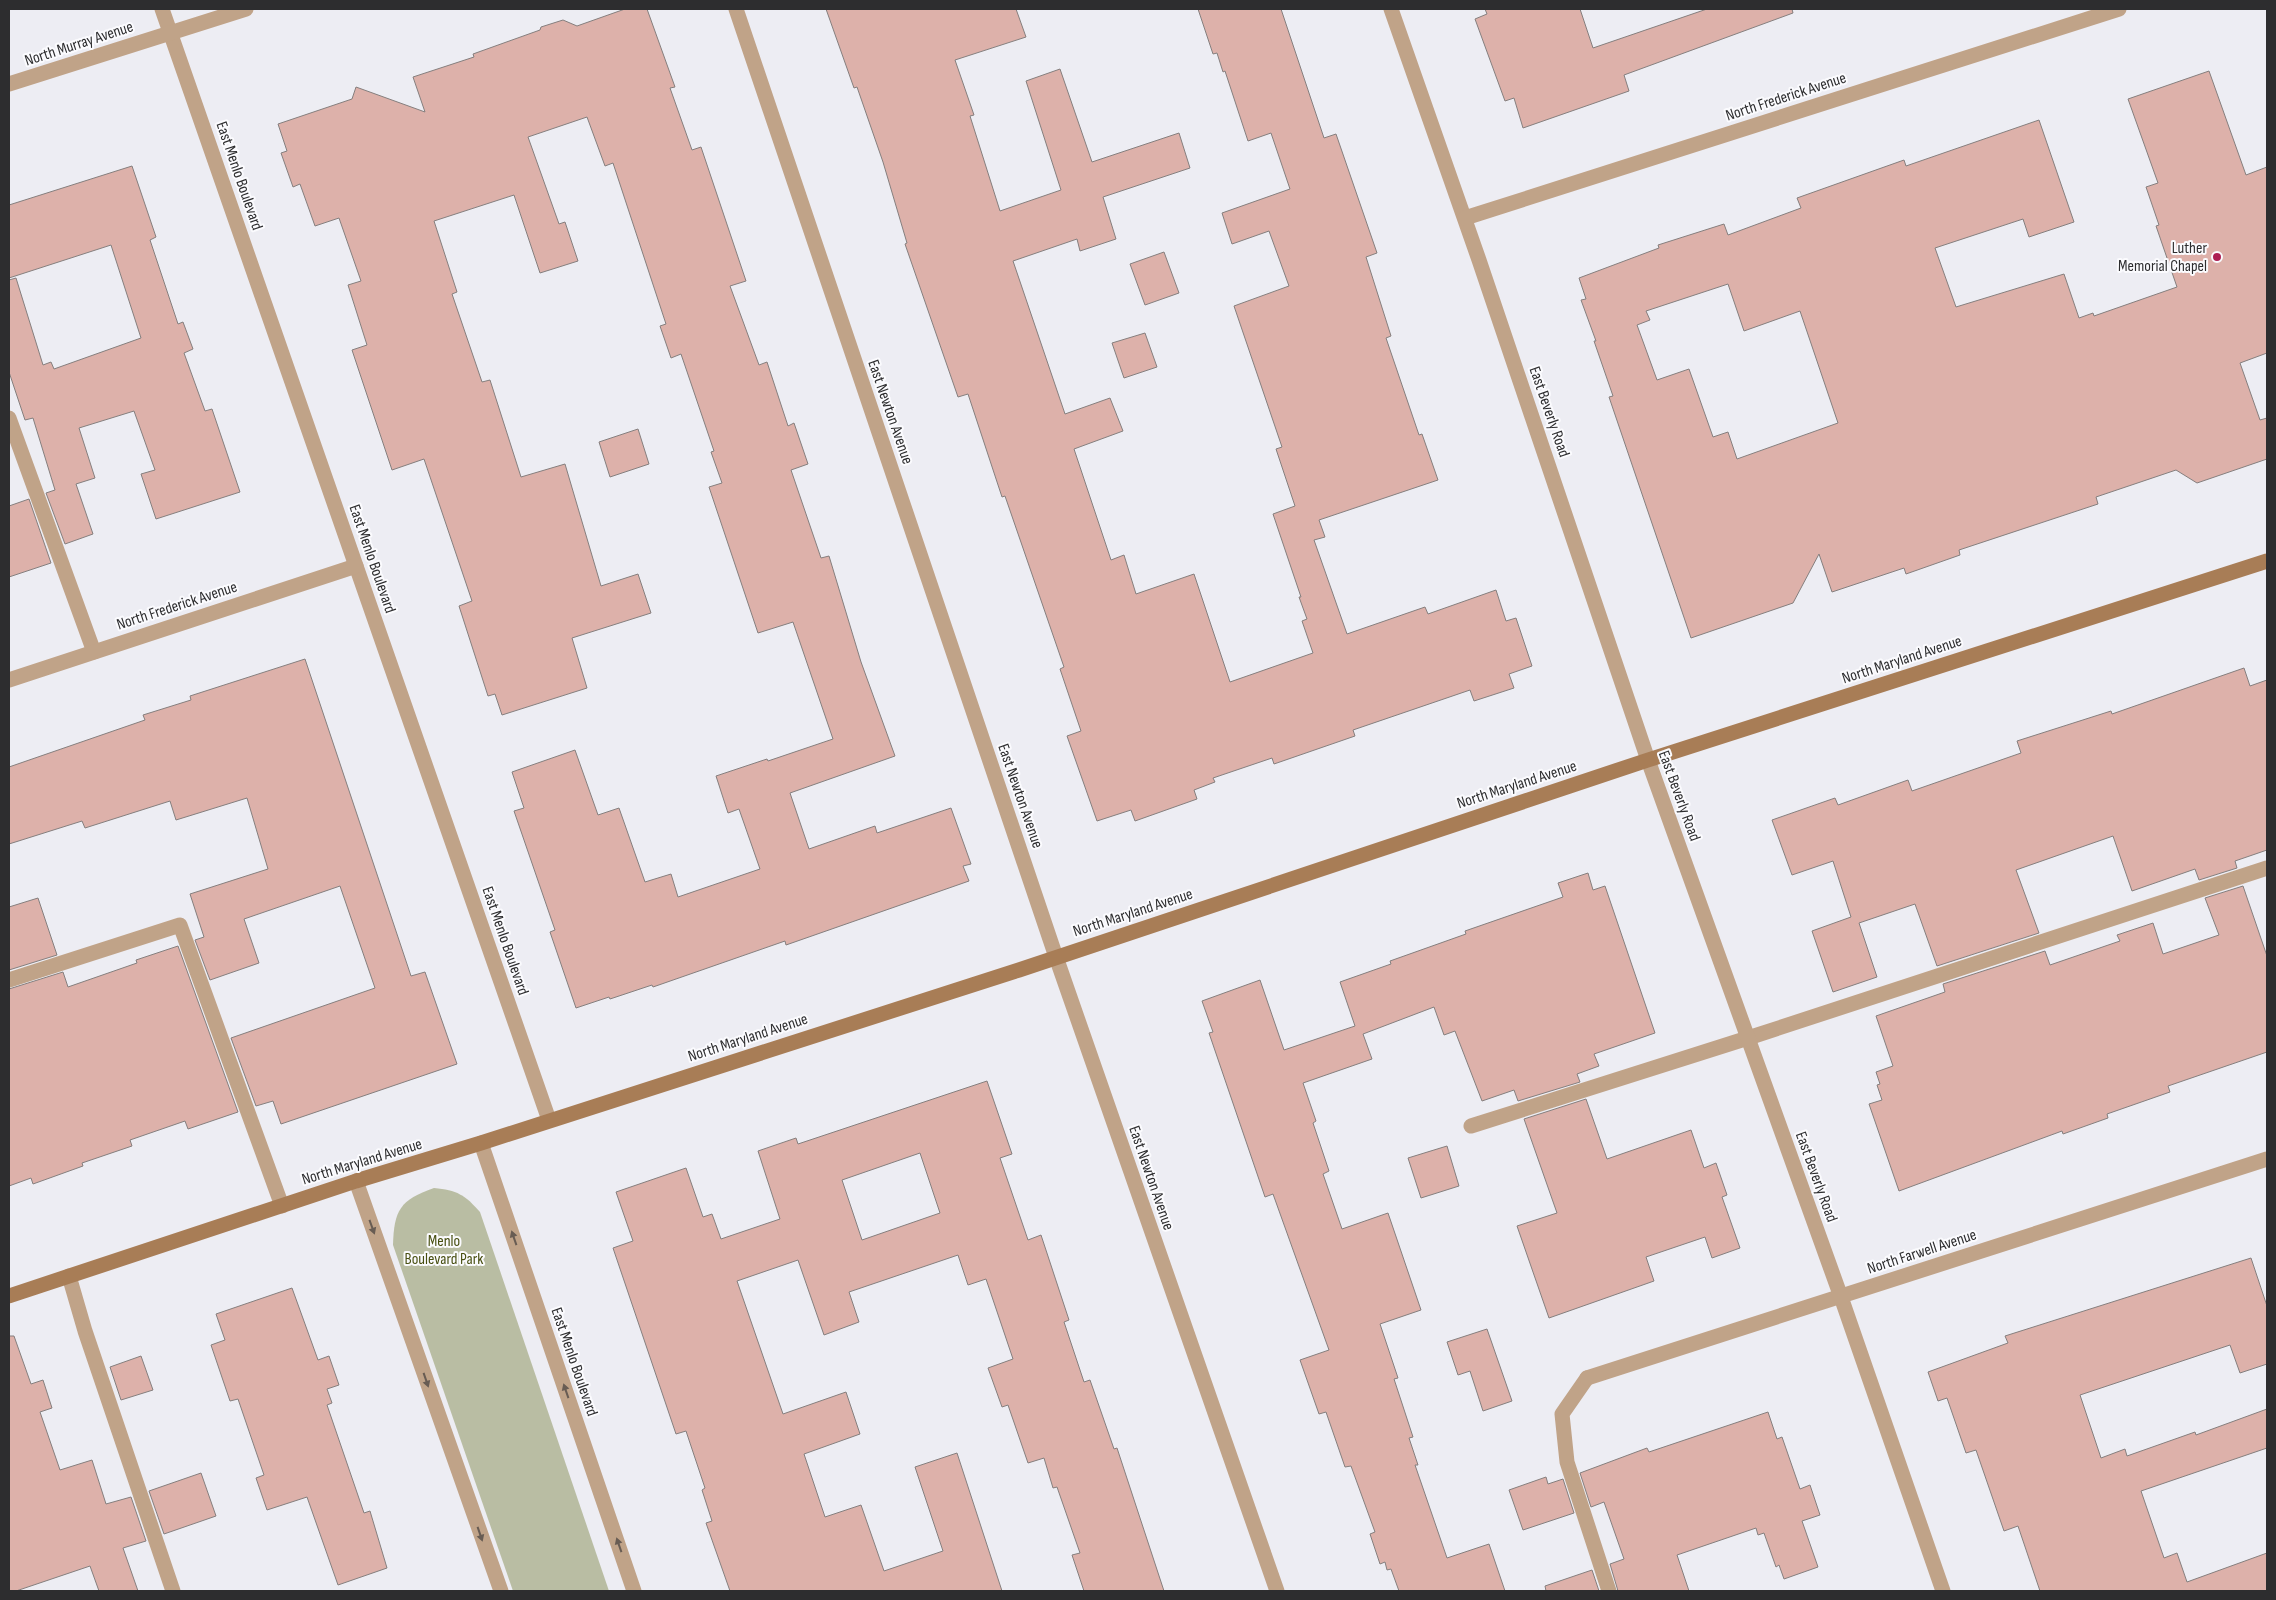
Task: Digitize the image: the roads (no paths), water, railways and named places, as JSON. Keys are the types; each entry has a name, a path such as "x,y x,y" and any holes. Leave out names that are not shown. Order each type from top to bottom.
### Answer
{"street":[{"name":"East Menlo Boulevard","path":"162,9 549,1120"},
{"name":"North Murray Avenue","path":"9,84 246,9"},
{"name":"East Newton Avenue","path":"736,9 1056,958 1277,1591"},
{"name":"East Beverly Road","path":"1391,9 1465,218 1648,760 1841,1297 1943,1591"},
{"name":"North Frederick Avenue","path":"1465,218 2119,9"},
{"path":"9,418 94,652"},
{"name":"North Maryland Avenue","path":"9,1296 356,1181 481,1144 549,1120 1056,958 1648,760 2267,560"},
{"name":"North Frederick Avenue","path":"9,680 356,566"},
{"path":"1471,1126 1748,1038 2267,868"},
{"path":"9,980 180,926 282,1206"},
{"name":"East Menlo Boulevard","path":"481,1144 634,1591"},
{"name":"North Farwell Avenue","path":"1609,1591 1567,1462 1562,1414 1587,1378 2267,1159"},
{"path":"356,1181 501,1591"},
{"path":"69,1276 85,1331 173,1591"}],"place":[{"name":"Luther Memorial Chapel","path":"2217,257"}],"park label":[{"name":"Menlo Boulevard Park","path":"444,1250"}]}
